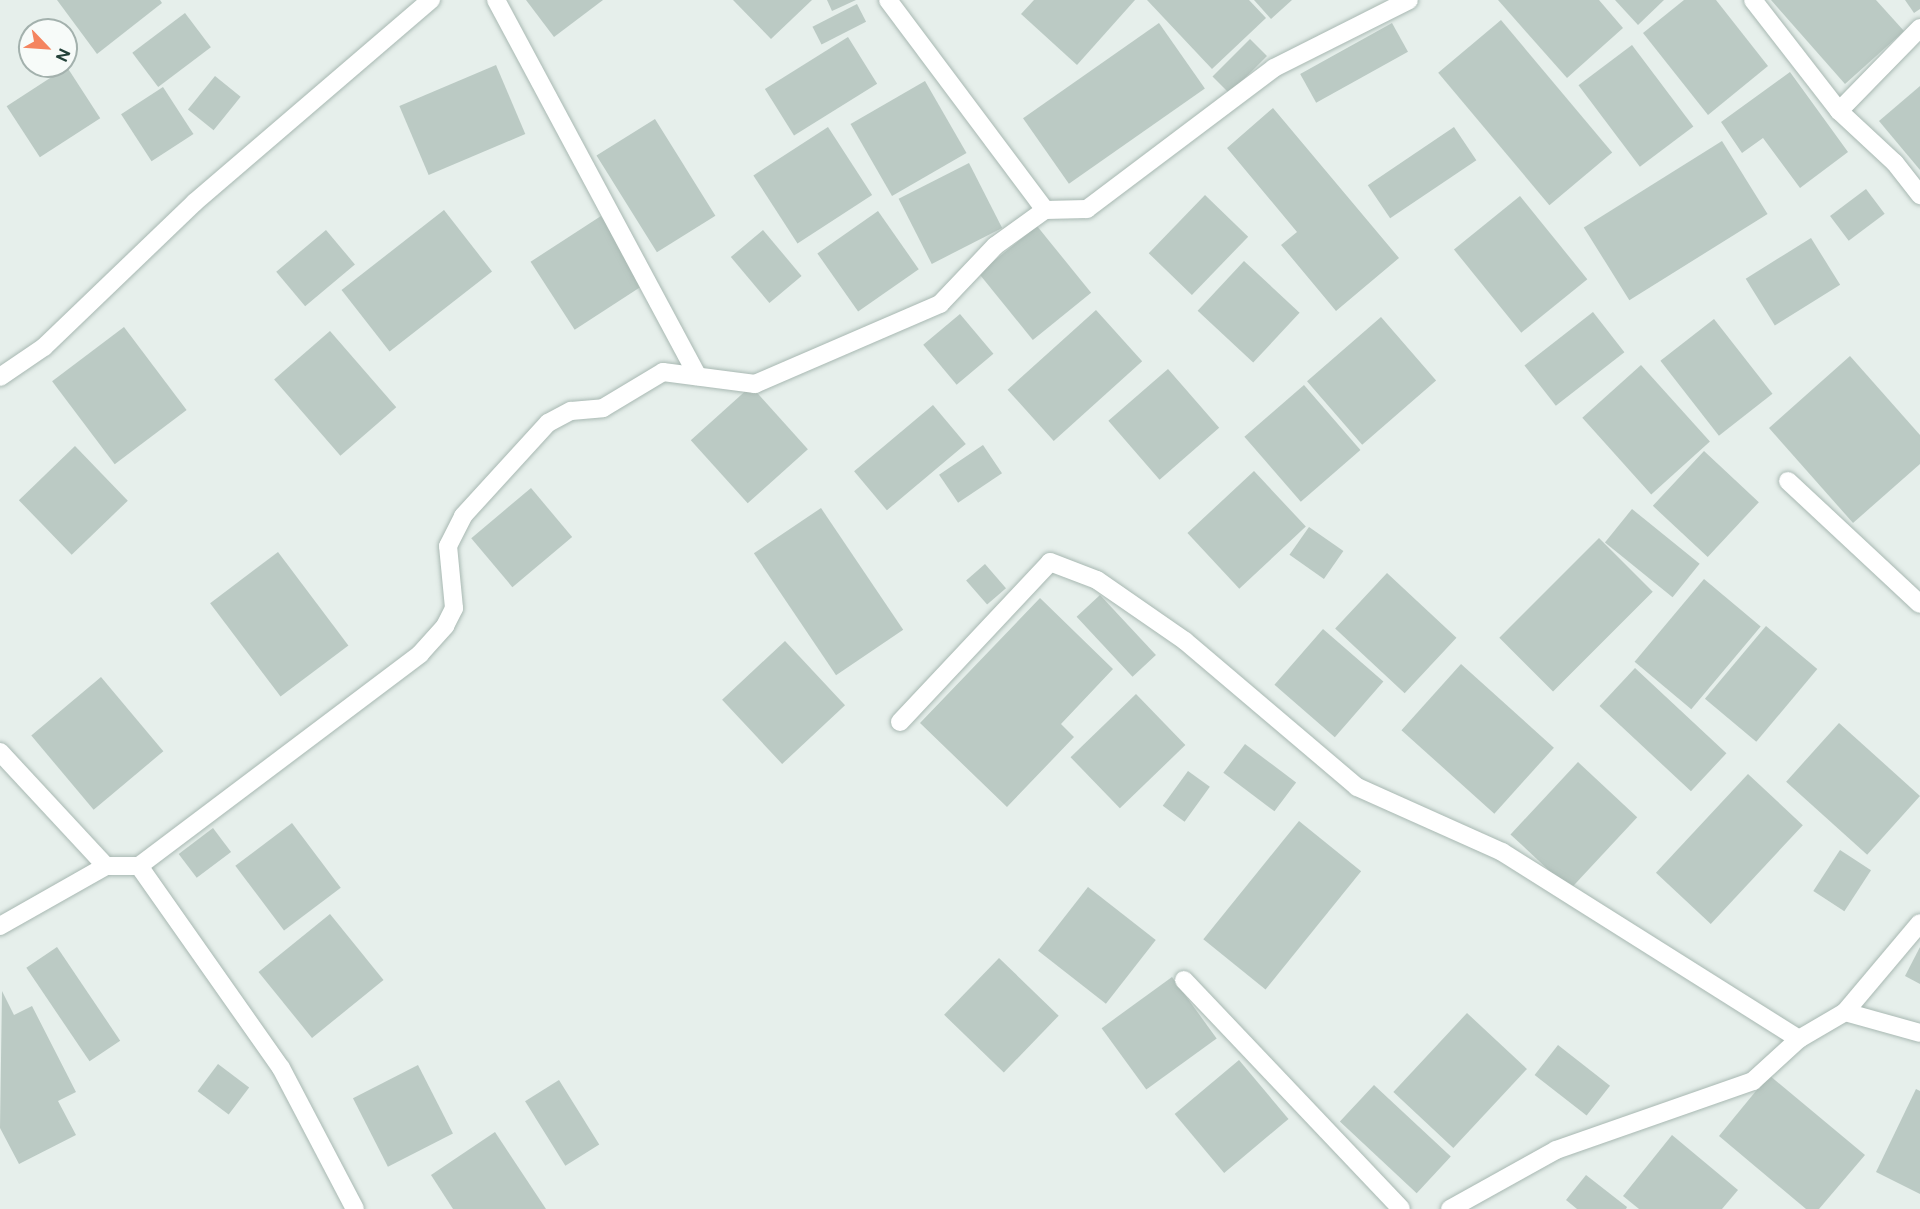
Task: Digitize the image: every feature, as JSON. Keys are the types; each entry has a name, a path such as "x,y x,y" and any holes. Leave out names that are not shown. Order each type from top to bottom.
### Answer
{"street":[{"path":"0,377 44,347 195,202 431,0"},
{"path":"496,0 698,376"},
{"path":"888,0 1045,210"},
{"path":"0,926 106,866 139,866 420,654 445,626 454,608 448,546 464,516 548,423 571,411 603,408 663,372 755,384 940,304 995,246 1045,210 1087,209 1274,68 1408,0"},
{"path":"1753,0 1839,111 1895,163 1920,195"},
{"path":"1839,111 1920,28"},
{"path":"1788,481 1920,604"},
{"path":"900,722 1050,562 1097,580 1185,641 1357,787 1502,852 1799,1039"},
{"path":"0,752 106,866"},
{"path":"139,866 281,1068 355,1209"},
{"path":"1450,1209 1556,1150 1753,1081 1799,1039 1845,1012 1920,923"},
{"path":"1185,980 1401,1209"},
{"path":"1845,1012 1920,1033"}],"building":[{"path":"57,0 160,0 162,3 97,54 78,28 78,18 70,18"},
{"path":"526,0 603,0 554,37"},
{"path":"733,0 812,0 771,39"},
{"path":"827,0 856,0 832,11"},
{"path":"1034,0 1135,0 1077,65 1021,14"},
{"path":"1147,0 1249,0 1266,18 1212,69"},
{"path":"1254,0 1292,0 1271,19"},
{"path":"1498,0 1599,0 1623,28 1567,78"},
{"path":"1615,0 1664,0 1638,25"},
{"path":"1684,0 1716,0 1768,66 1708,115 1643,33"},
{"path":"1771,0 1876,0 1904,31 1845,84"},
{"path":"1905,0 1920,0 1920,9 1914,13"},
{"path":"857,4 866,22 822,45 812,27"},
{"path":"185,13 211,47 158,87 132,53"},
{"path":"1501,20 1612,153 1549,205 1438,73"},
{"path":"1159,23 1205,89 1069,184 1023,118"},
{"path":"1392,23 1408,52 1316,103 1300,74"},
{"path":"848,37 877,84 794,136 765,89"},
{"path":"1250,39 1267,56 1229,93 1213,76"},
{"path":"1632,45 1693,126 1640,167 1578,85"},
{"path":"496,65 525,134 429,175 399,106"},
{"path":"1790,72 1848,152 1800,188 1763,138 1742,153 1721,122"},
{"path":"215,76 241,97 214,130 188,109"},
{"path":"50,78 74,78 100,118 40,157 7,106"},
{"path":"925,81 966,153 892,196 851,124"},
{"path":"1920,86 1920,170 1879,121"},
{"path":"163,87 193,134 152,161 121,114"},
{"path":"1273,108 1399,258 1336,311 1281,245 1297,232 1227,148"},
{"path":"655,119 715,216 657,252 596,156"},
{"path":"828,127 872,195 797,243 753,175"},
{"path":"1454,127 1476,160 1390,218 1368,185"},
{"path":"1722,141 1768,214 1629,300 1584,227"},
{"path":"969,163 1002,228 932,264 899,199"},
{"path":"1866,189 1885,214 1849,241 1830,216"},
{"path":"1205,195 1248,237 1192,295 1149,253"},
{"path":"1520,196 1587,279 1521,333 1454,249"},
{"path":"444,210 492,271 390,352 342,290"},
{"path":"878,211 919,269 858,312 817,253"},
{"path":"601,216 645,284 575,330 531,262"},
{"path":"1037,226 1091,293 1033,340 979,273"},
{"path":"326,230 355,264 305,306 276,272"},
{"path":"763,230 802,276 769,303 731,257"},
{"path":"1811,238 1840,285 1775,325 1746,279"},
{"path":"1244,261 1300,313 1253,363 1198,311"},
{"path":"1096,310 1142,361 1054,441 1008,390"},
{"path":"1593,312 1624,352 1556,406 1524,366"},
{"path":"960,314 993,354 957,385 923,345"},
{"path":"1381,317 1436,380 1362,445 1307,381"},
{"path":"1714,319 1772,394 1719,436 1660,361"},
{"path":"124,327 187,410 115,464 52,381"},
{"path":"330,331 396,407 340,456 274,380"},
{"path":"1850,356 1920,435 1920,464 1853,523 1769,428"},
{"path":"1641,365 1710,442 1651,494 1582,418"},
{"path":"1168,369 1219,428 1160,480 1108,421"},
{"path":"1304,385 1360,450 1301,502 1244,437"},
{"path":"751,386 808,449 748,503 691,440"},
{"path":"933,405 966,444 887,510 854,471"},
{"path":"983,445 1002,473 958,503 939,475"},
{"path":"75,446 128,501 72,555 19,500"},
{"path":"1704,451 1759,502 1708,557 1653,506"},
{"path":"1254,471 1306,527 1239,589 1187,533"},
{"path":"531,488 572,537 512,587 471,538"},
{"path":"821,508 903,630 836,675 754,553"},
{"path":"1632,509 1700,564 1673,597 1605,542"},
{"path":"1309,527 1343,551 1324,579 1289,555"},
{"path":"1599,538 1653,592 1553,691 1499,638"},
{"path":"278,552 348,645 281,697 210,603"},
{"path":"985,564 1006,588 987,605 966,580"},
{"path":"1387,573 1456,638 1405,693 1335,629"},
{"path":"1704,579 1761,627 1691,709 1635,662"},
{"path":"1100,595 1156,655 1133,677 1077,617"},
{"path":"1040,598 1113,669 1061,724 1074,737 1007,807 920,723"},
{"path":"1766,626 1817,669 1756,742 1705,699"},
{"path":"1323,629 1383,681 1335,737 1274,685"},
{"path":"785,641 845,705 782,764 722,700"},
{"path":"1461,664 1554,748 1494,814 1401,730"},
{"path":"1635,668 1726,753 1691,791 1600,706"},
{"path":"101,677 163,751 94,810 31,735"},
{"path":"1136,694 1185,745 1120,808 1071,757"},
{"path":"1839,723 1920,796 1867,855 1786,782"},
{"path":"1245,744 1296,783 1274,811 1223,773"},
{"path":"1578,762 1637,817 1570,890 1510,834"},
{"path":"1188,771 1210,787 1185,822 1163,806"},
{"path":"1748,774 1803,825 1711,924 1656,873"},
{"path":"1299,821 1361,871 1266,989 1203,939"},
{"path":"292,823 341,888 284,930 235,866"},
{"path":"213,828 231,852 197,878 179,854"},
{"path":"1840,850 1871,870 1844,911 1813,891"},
{"path":"1088,887 1156,940 1106,1004 1038,951"},
{"path":"330,914 383,980 312,1038 259,972"},
{"path":"57,947 120,1041 90,1061 26,968"},
{"path":"1920,947 1920,984 1905,976"},
{"path":"999,958 1059,1016 1004,1072 944,1015"},
{"path":"1172,977 1217,1038 1146,1090 1102,1028"},
{"path":"2,991 14,1015 32,1006 76,1092 58,1101 76,1135 19,1164 0,1128"},
{"path":"1467,1013 1527,1069 1453,1148 1393,1092"},
{"path":"1558,1045 1610,1086 1587,1116 1535,1075"},
{"path":"1239,1060 1288,1119 1224,1173 1175,1114"},
{"path":"218,1064 249,1087 229,1115 198,1091"},
{"path":"418,1065 453,1134 388,1167 353,1098"},
{"path":"1769,1075 1865,1155 1819,1209 1806,1209 1719,1136"},
{"path":"559,1080 599,1144 565,1166 525,1101"},
{"path":"1374,1085 1451,1157 1417,1193 1340,1122"},
{"path":"1916,1089 1920,1091 1920,1194 1876,1172"},
{"path":"495,1132 546,1209 453,1209 431,1175"},
{"path":"1672,1135 1738,1190 1722,1209 1639,1209 1623,1196"},
{"path":"1586,1175 1627,1207 1626,1209 1577,1209 1566,1200"}]}
